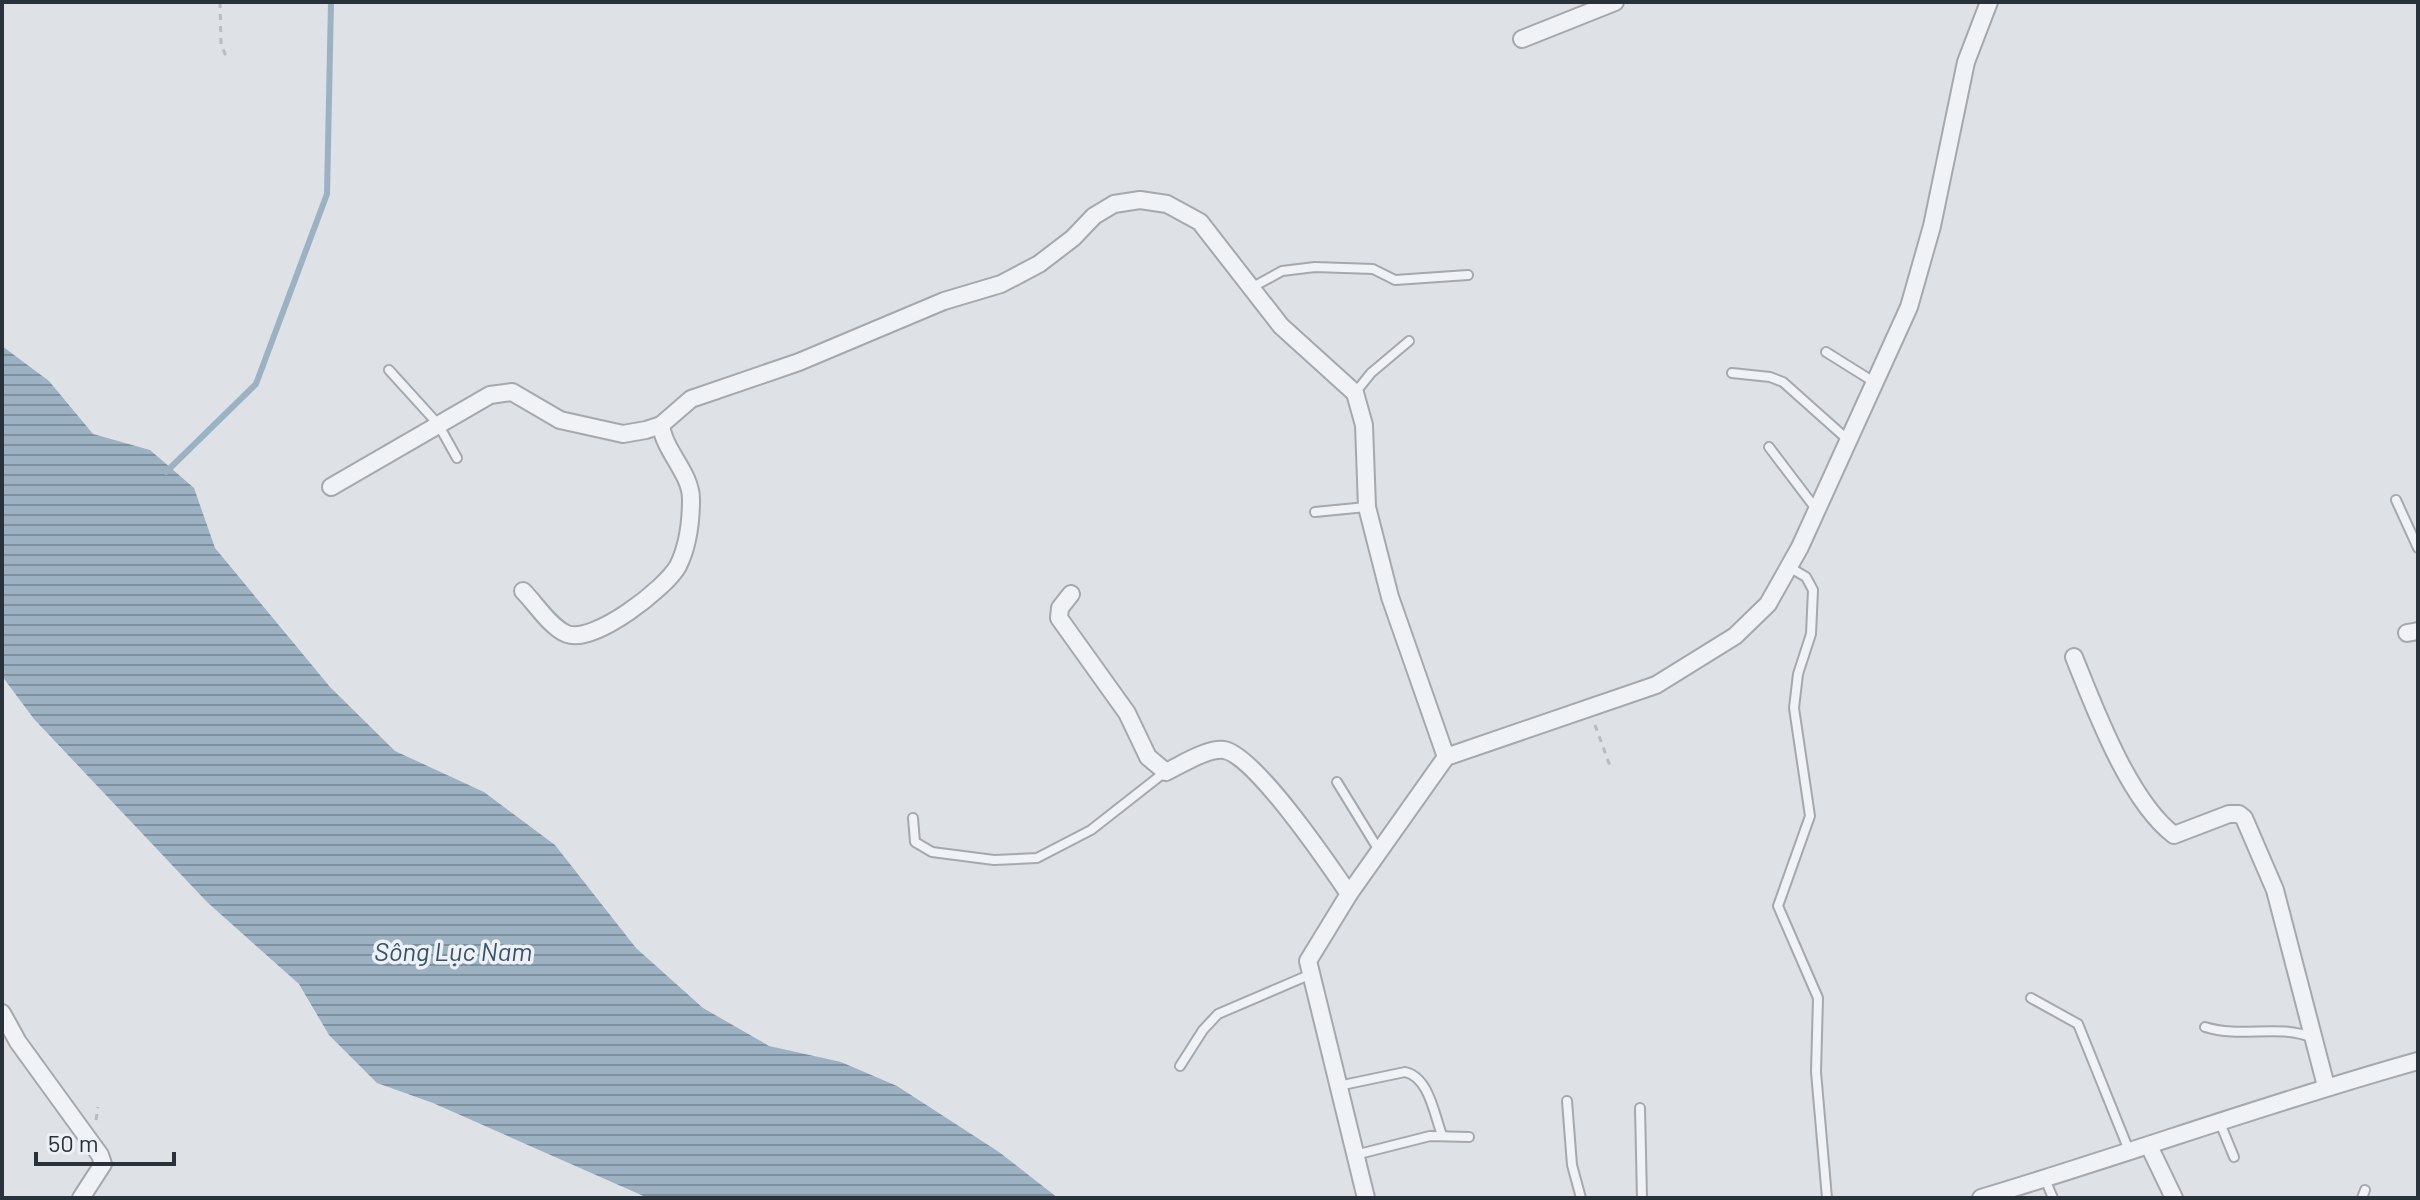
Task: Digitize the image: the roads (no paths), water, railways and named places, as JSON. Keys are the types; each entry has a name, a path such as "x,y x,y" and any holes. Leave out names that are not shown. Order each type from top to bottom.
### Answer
{"street":[{"path":"1522,39 1615,2"},
{"path":"1366,1198 1308,961 1349,894 1446,757 1656,685 1735,636 1768,604 1849,440 1909,307 1932,226 1966,62 1989,2"},
{"path":"331,487 490,395 512,392 529,398 560,420 623,434 661,425 691,399 799,362 944,301 1001,284 1039,264 1073,238 1094,216 1114,204 1140,200 1183,211 1200,222 1281,326 1355,393 1364,425 1367,507 1390,597 1446,757"},
{"path":"523,591 564,633 577,636 596,634 667,581 685,548 691,493 666,443 661,425"},
{"path":"1071,594 1060,608 1059,618 1127,713 1148,757 1166,772 1213,752 1225,750 1235,756 1274,794 1349,894"},
{"path":"2074,657 2128,775 2160,824 2174,835 2229,814 2239,814 2244,818 2275,890 2326,1086"},
{"path":"2,1013 26,1055 100,1155 103,1164 81,1198"},
{"path":"1981,1198 2150,1148 2326,1086 2418,1061"},
{"path":"2150,1148 2174,1198"}],"lane":[{"path":"1251,288 1282,271 1315,267 1373,269 1395,280 1468,275"},
{"path":"1355,393 1371,373 1409,341"},
{"path":"1826,352 1874,382"},
{"path":"389,370 438,424 457,458"},
{"path":"1732,373 1770,377 1783,382 1849,440"},
{"path":"1769,447 1816,509"},
{"path":"2396,500 2418,548"},
{"path":"1315,512 1367,507"},
{"path":"1789,566 1806,577 1813,590 1811,634 1798,674 1794,708 1810,816 1778,906 1818,998 1816,1072 1827,1198"},
{"path":"913,818 915,842 932,852 994,860 1037,858 1091,830 1166,772"},
{"path":"1337,782 1380,852"},
{"path":"1180,1066 1203,1030 1218,1014 1309,975"},
{"path":"2031,998 2078,1024 2130,1154"},
{"path":"2205,1027 2241,1033 2286,1028 2315,1038"},
{"path":"1338,1086 1405,1072 1414,1074 1422,1081 1442,1135"},
{"path":"1567,1101 1572,1165 1581,1198"},
{"path":"1640,1108 1642,1198"},
{"path":"2220,1123 2234,1157"},
{"path":"1354,1155 1442,1135 1469,1137"},
{"path":"2045,1179 2053,1198"}],"water":[{"name":"Sông Lục Nam","path":"2,346 49,381 93,434 150,450 194,488 215,548 330,687 395,751 484,792 555,845 636,948 703,1008 769,1046 841,1062 897,1086 999,1152 1058,1198 648,1198 433,1103 377,1083 329,1035 299,984 207,902 34,719 2,676"}],"waterway":[{"path":"166,472 256,384 327,194 331,2"}]}
